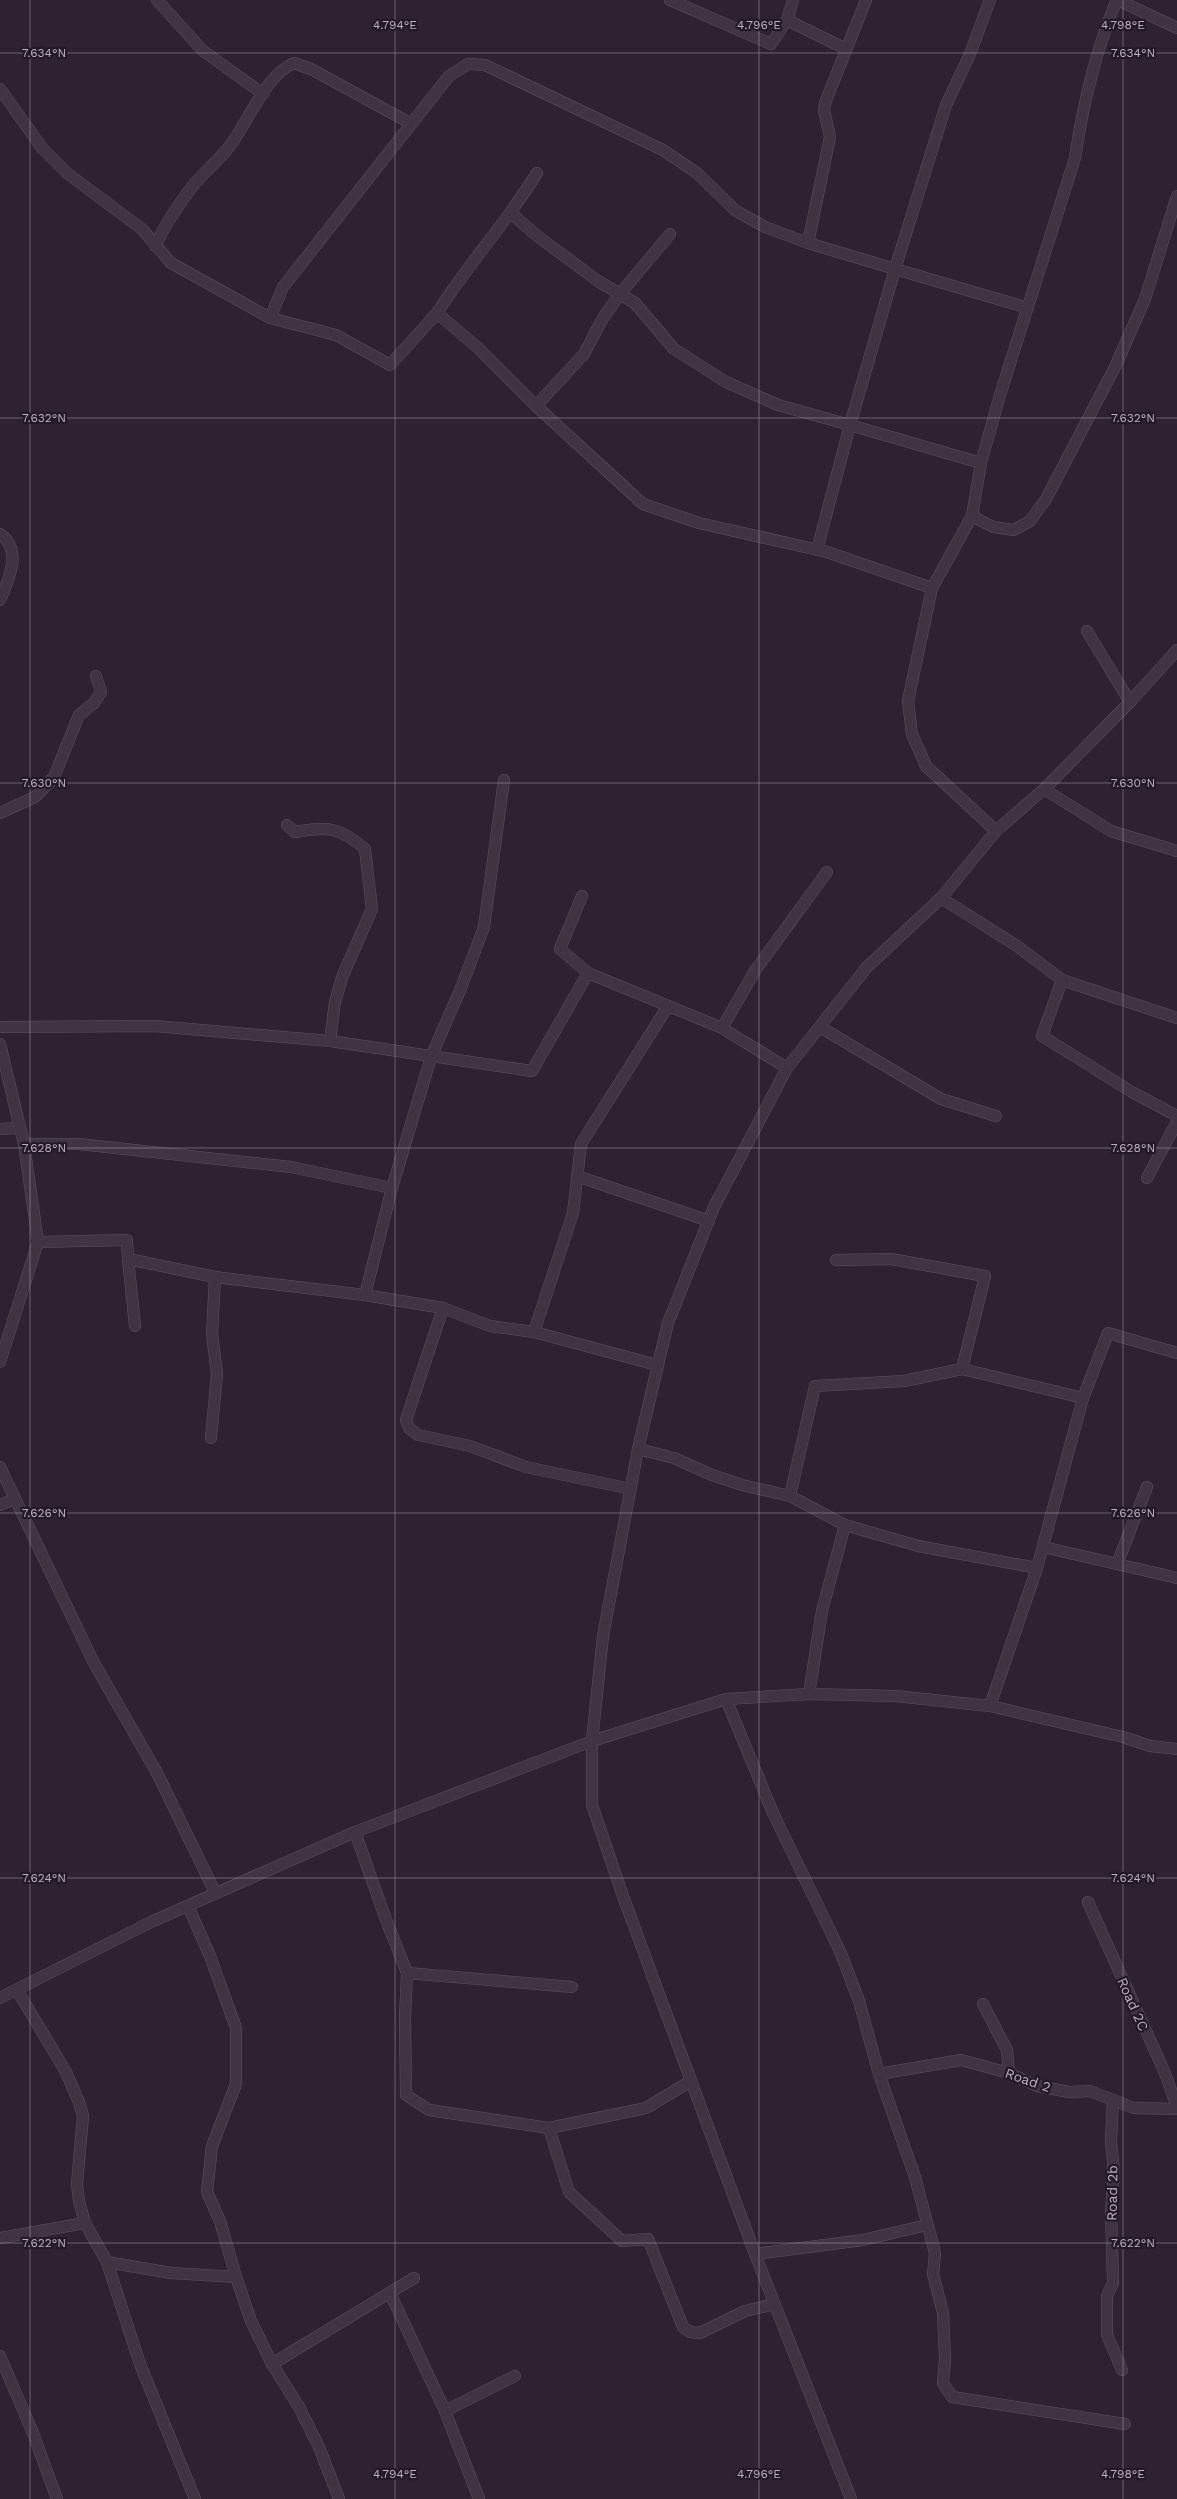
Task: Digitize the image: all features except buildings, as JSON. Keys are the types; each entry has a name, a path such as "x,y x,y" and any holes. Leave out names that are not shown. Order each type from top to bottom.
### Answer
{"street":[{"path":"157,0 202,50 263,94"},
{"path":"670,0 771,44 786,20 793,0"},
{"path":"808,243 830,137 824,110 866,0"},
{"path":"817,550 850,425 895,269 946,104 970,54 990,0"},
{"path":"996,831 926,766 912,734 908,701 932,588 972,516 981,463 1075,158 1082,117 1108,21 1117,0 1177,28"},
{"path":"786,20 846,49"},
{"path":"155,246 164,228 192,187 229,147 263,94 283,68 294,63 311,69 410,123"},
{"path":"270,318 283,287 410,123 449,76 468,64 485,65 663,150 697,173 736,211 765,227 808,243 1028,308"},
{"path":"0,89 42,148 67,173 142,229 171,263 270,318 336,335 390,365 437,313 459,279 512,214 537,173"},
{"path":"972,516 993,527 1014,530 1030,521 1046,499 1112,374 1145,300 1177,196"},
{"path":"512,214 536,235 598,281 635,304 674,350 726,382 778,405 981,463"},
{"path":"536,406 584,354 620,294 670,234"},
{"path":"437,313 477,347 536,406 643,504 700,523 817,550 932,588"},
{"path":"0,534 8,539 13,554 12,570 0,600"},
{"path":"1087,631 1130,702"},
{"path":"851,2499 755,2254 592,1805 592,1741 603,1636 638,1450 668,1323 709,1221 788,1068 867,967 941,898 996,831 1044,789 1130,702 1177,650"},
{"path":"0,813 35,797 54,778 79,715 94,703 101,692 96,676"},
{"path":"365,1295 392,1188 432,1057 484,927 504,780"},
{"path":"1044,789 1111,831 1177,851"},
{"path":"287,825 295,832 320,827 334,830 349,835 365,849 372,909 343,975 335,1002 330,1041"},
{"path":"722,1028 761,963 828,872"},
{"path":"582,896 560,949 588,972 722,1028 788,1068"},
{"path":"941,898 1017,946 1062,980 1177,1018"},
{"path":"0,1027 155,1026 330,1041 532,1071 588,972"},
{"path":"1062,980 1042,1036 1132,1092 1177,1116"},
{"path":"534,1332 573,1213 581,1144 668,1006"},
{"path":"820,1027 941,1099 996,1116"},
{"path":"0,1044 24,1144 38,1242 0,1362"},
{"path":"1147,1178 1177,1122"},
{"path":"0,1129 19,1128"},
{"path":"24,1144 79,1144 291,1167 392,1188"},
{"path":"578,1176 709,1221"},
{"path":"38,1242 127,1240 135,1326"},
{"path":"128,1258 216,1277 365,1295 443,1308 490,1326 534,1332 657,1365"},
{"path":"836,1260 891,1259 985,1276 962,1369"},
{"path":"212,1438 217,1374 212,1334 216,1277"},
{"path":"443,1308 406,1420 409,1428 418,1435 470,1446 526,1467 631,1489"},
{"path":"990,1706 1037,1568 1083,1398 1108,1333 1177,1352"},
{"path":"790,1496 815,1386 904,1381 962,1369 1083,1398"},
{"path":"638,1450 674,1458 712,1475 742,1485 790,1496 845,1525 918,1546 1037,1568"},
{"path":"0,1467 94,1663 156,1771 215,1892"},
{"path":"1117,1564 1146,1487"},
{"path":"0,1506 14,1498"},
{"path":"809,1694 822,1611 845,1525"},
{"path":"1043,1548 1177,1578"},
{"path":"0,1998 215,1892 355,1832 592,1741 726,1699 809,1694 895,1696 990,1706 1123,1737 1150,1746 1177,1749"},
{"path":"726,1699 777,1822 840,1951 859,2001 879,2074 915,2178 935,2254 933,2274 943,2314 945,2359 943,2383 952,2397 1125,2424"},
{"path":"355,1832 407,1973 405,2018 406,2095 428,2110 548,2128 646,2108 691,2081"},
{"name":"Road 2C","path":"1088,1902 1165,2074 1177,2108"},
{"path":"188,1906 210,1956 236,2028 236,2084 212,2146 207,2192 220,2221 251,2320 272,2364 299,2407 319,2447 339,2499"},
{"path":"407,1973 572,1988"},
{"path":"17,1990 66,2072 81,2109 83,2134 77,2184 85,2224 107,2262 140,2364 195,2499"},
{"path":"983,2004 1007,2050 1009,2073"},
{"name":"Road 2","path":"879,2074 961,2060 1009,2073 1038,2086 1069,2092 1090,2091 1134,2108 1177,2108"},
{"name":"Road 2b","path":"1113,2100 1111,2141 1114,2172 1111,2210 1113,2283 1107,2296 1107,2335 1122,2370"},
{"path":"548,2128 569,2192 622,2241 648,2239 683,2327 687,2331 700,2333 745,2311 775,2304"},
{"path":"0,2238 85,2224"},
{"path":"755,2254 863,2240 927,2225"},
{"path":"107,2262 171,2272 236,2277"},
{"path":"272,2364 414,2278"},
{"path":"390,2293 445,2411 479,2499"},
{"path":"0,2356 33,2433 57,2499"},
{"path":"445,2411 515,2376"}]}
